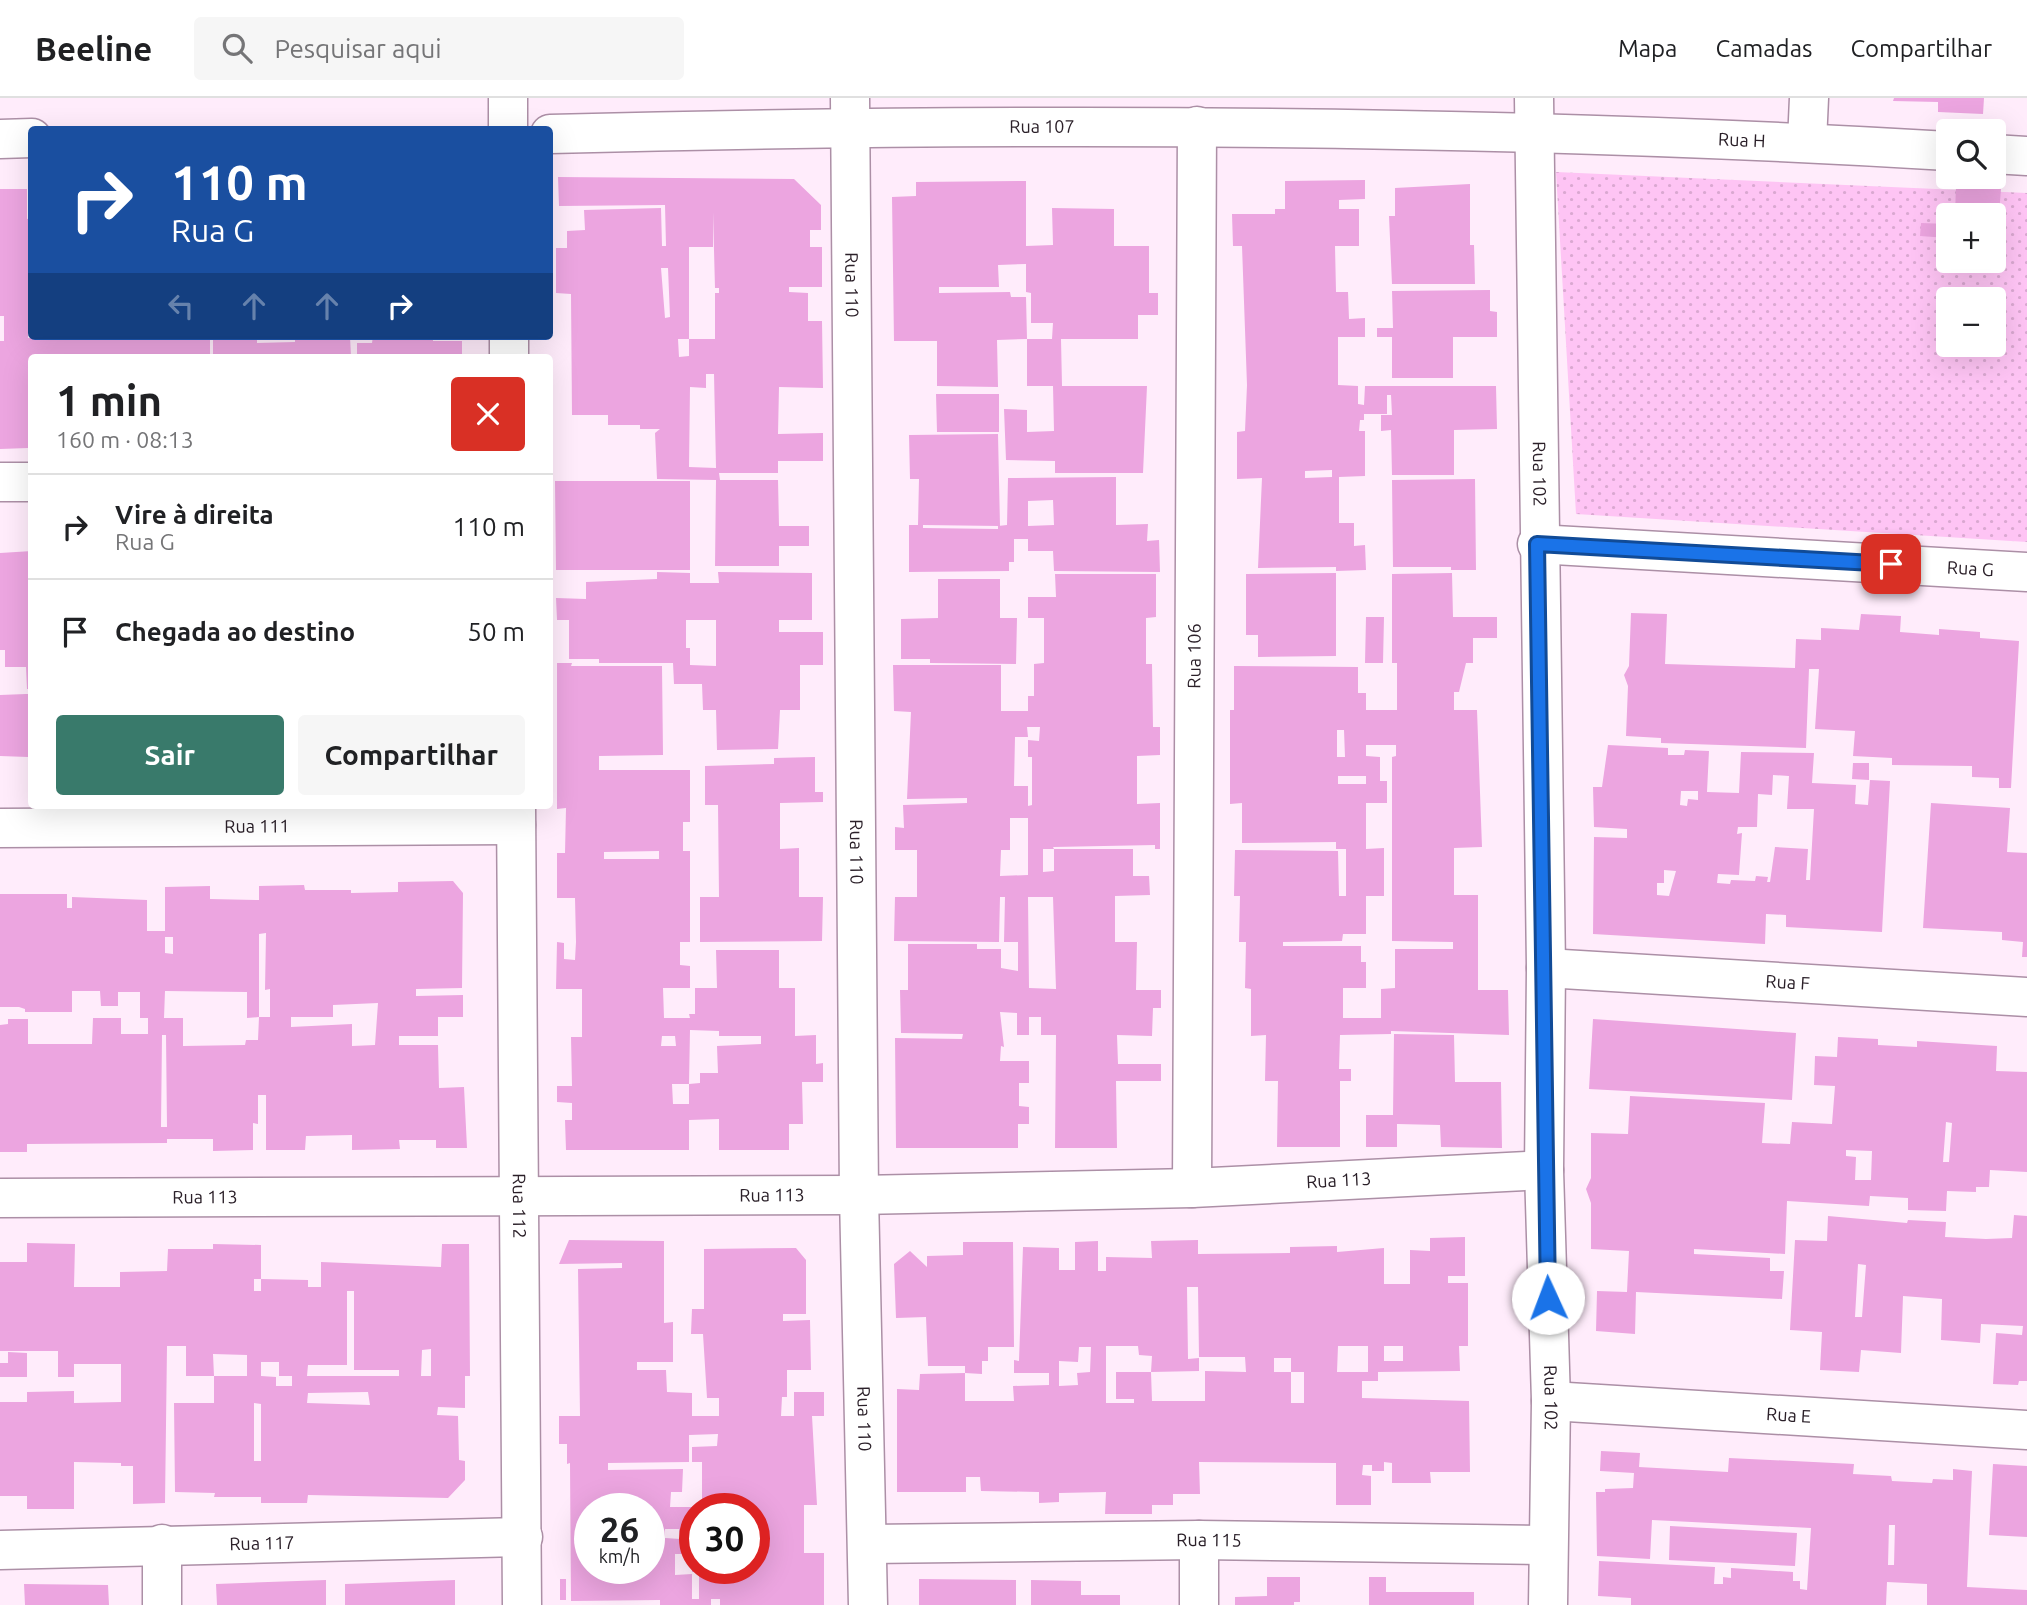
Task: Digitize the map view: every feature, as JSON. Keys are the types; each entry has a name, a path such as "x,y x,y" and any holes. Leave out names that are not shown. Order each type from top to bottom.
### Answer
{"street":[{"path":"508,98 508,126"},
{"path":"1807,142 1809,98"},
{"name":"Rua 107","path":"553,134 850,114 1197,126 1534,117"},
{"name":"Rua 110","path":"850,114 859,1195 869,1544 868,1605"},
{"name":"Rua H","path":"1534,117 1807,142 1936,150"},
{"name":"Rua 102","path":"1534,117 1537,544 1546,968 1544,1170 1551,1401 1548,1605"},
{"name":"Rua 106","path":"1192,1188 1197,126"},
{"path":"0,139 28,138"},
{"path":"2006,154 2027,156"},
{"path":"0,482 28,482"},
{"name":"Rua G","path":"1537,544 2027,572"},
{"name":"Rua 111","path":"0,828 516,815"},
{"name":"Rua 112","path":"516,815 522,1605"},
{"name":"Rua F","path":"1546,968 2027,998"},
{"name":"Rua 113","path":"0,1198 859,1195 1192,1188 1544,1170"},
{"name":"Rua E","path":"1551,1401 2027,1430"},
{"name":"Rua 117","path":"0,1550 523,1536"},
{"path":"1199,1540 1199,1605"},
{"name":"Rua 115","path":"869,1544 1199,1540 1547,1545"},
{"path":"162,1544 162,1605"}],"shaded area":[{"path":"1556,172 2027,193 2027,542 1576,514"}],"building":[{"path":"1894,98 1984,98 1983,114 1938,112 1938,102 1893,101"},
{"path":"558,177 794,179 821,205 821,230 810,230 810,247 822,247 822,287 789,287 789,292 808,293 808,321 822,321 823,388 779,387 778,434 823,433 823,461 778,461 778,473 719,473 720,480 778,480 779,526 809,526 809,546 779,546 779,566 715,566 716,480 657,479 655,433 660,429 640,429 640,425 608,425 608,415 572,415 571,294 556,293 556,248 567,248 567,231 585,230 584,210 661,208 662,246 666,246 665,205 559,206","holes":["713,212 715,288 719,288 719,293 715,293 715,339 689,339 689,247 713,247","661,268 668,268 670,317 665,318","678,339 689,339 689,356 679,357","706,374 714,374 716,468 689,467 690,387 706,388"]},
{"path":"1365,180 1365,199 1339,200 1339,209 1359,209 1359,246 1335,246 1336,292 1348,292 1349,319 1365,318 1365,337 1338,337 1338,385 1358,386 1358,404 1364,405 1365,386 1496,386 1497,429 1454,430 1454,475 1392,475 1391,430 1381,431 1381,415 1392,415 1391,395 1387,395 1387,414 1364,414 1364,420 1360,420 1359,431 1365,431 1365,476 1339,477 1339,523 1354,523 1354,546 1365,545 1366,570 1336,571 1336,567 1258,568 1262,478 1237,479 1237,432 1245,431 1247,385 1242,246 1233,246 1232,214 1275,214 1275,209 1285,209 1285,181","holes":["1332,470 1332,477 1305,478 1305,471"]},
{"path":"1026,181 1026,246 1053,245 1052,208 1114,209 1114,246 1149,246 1149,293 1158,293 1158,315 1138,315 1138,339 1061,339 1062,386 1147,386 1143,473 1055,473 1055,461 1006,460 1004,409 1027,410 1027,432 1054,431 1053,386 1027,386 1027,339 997,340 998,387 937,386 937,341 894,341 892,197 916,196 916,182","holes":["1026,264 1026,292 1031,293 1031,323 1053,323 1052,339 1027,339 1026,297 1011,297 1010,292 939,293 939,287 999,287 998,265"]},
{"path":"1470,184 1470,245 1474,245 1475,284 1392,284 1389,216 1395,216 1395,188"},
{"path":"0,189 27,189 28,340 210,340 210,354 28,354 28,448 0,449 0,341 4,341 4,316 0,316"},
{"path":"1956,189 2001,189 2000,203 1955,203"},
{"path":"1921,223 1936,224 1936,237 1920,236"},
{"path":"1490,290 1490,311 1497,312 1497,337 1453,337 1453,378 1392,378 1392,337 1377,337 1377,328 1393,328 1392,291"},
{"path":"213,340 257,340 257,343 350,340 351,354 213,354"},
{"path":"372,340 462,341 462,354 357,354 357,343 372,343"},
{"path":"936,394 999,394 999,432 937,432"},
{"path":"998,434 1000,526 1007,525 1008,478 1116,477 1116,525 1148,524 1147,541 1159,540 1160,572 1054,571 1053,551 1028,551 1028,539 1014,539 1014,562 1009,562 1009,571 909,572 909,525 918,525 919,479 910,479 909,435","holes":["1053,500 1054,525 1028,526 1028,501","923,525 998,526 998,529 923,528"]},
{"path":"1475,479 1476,570 1393,567 1392,480"},
{"path":"555,481 690,481 690,570 556,570"},
{"path":"28,551 28,689 26,667 5,667 5,650 0,650 0,553"},
{"path":"657,572 690,573 690,583 719,583 718,572 812,573 812,620 779,620 779,632 823,632 823,665 800,665 800,710 780,710 778,749 717,750 716,710 703,710 702,684 674,684 673,663 599,663 599,659 569,659 569,620 557,620 556,598 586,599 586,582 657,579","holes":["686,620 716,620 716,666 690,665 690,648 686,648"]},
{"path":"1336,573 1336,656 1258,657 1258,635 1246,635 1246,574"},
{"path":"1452,573 1453,617 1497,617 1497,638 1473,638 1473,663 1466,663 1459,692 1454,692 1454,710 1477,710 1482,847 1454,848 1454,895 1478,895 1478,990 1508,990 1509,1035 1391,1031 1391,1034 1340,1035 1339,1069 1351,1069 1351,1081 1340,1081 1340,1147 1277,1147 1278,1081 1265,1081 1266,1035 1251,1036 1251,989 1245,988 1246,942 1239,942 1240,896 1234,896 1235,850 1338,851 1339,896 1346,896 1346,849 1336,849 1336,842 1242,843 1242,803 1230,804 1230,710 1234,710 1234,666 1358,667 1358,693 1366,693 1366,710 1397,710 1397,663 1392,663 1392,574","holes":["1337,730 1344,730 1345,757 1337,757","1366,745 1396,745 1396,756 1392,757 1392,941 1453,942 1453,949 1395,949 1395,988 1381,989 1381,1018 1343,1018 1343,988 1366,988 1366,962 1361,962 1361,946 1283,946 1283,942 1342,941 1343,934 1366,934 1366,896 1384,896 1384,848 1366,849 1366,803 1387,803 1387,781 1380,781 1380,757 1366,756","1338,776 1366,776 1366,784 1338,784"]},
{"path":"1055,574 1156,574 1156,617 1146,618 1146,664 1152,664 1153,727 1160,727 1160,755 1137,756 1137,804 1160,803 1160,849 1155,849 1155,845 1053,847 1133,849 1133,876 1149,876 1150,895 1115,896 1115,942 1137,942 1136,990 1161,990 1161,1008 1153,1008 1152,1036 1117,1035 1118,1064 1161,1064 1161,1081 1116,1081 1117,1148 1055,1148 1056,1035 1041,1035 1041,1017 1029,1017 1029,1035 1017,1035 1017,1013 1000,1012 1004,1047 1001,1046 1000,1061 1029,1061 1029,1083 1019,1083 1019,1106 1029,1107 1029,1124 1018,1124 1018,1148 896,1148 895,1038 962,1039 963,1034 901,1033 900,990 908,990 908,944 977,944 977,949 1001,949 1001,968 1018,971 1018,942 1004,942 1005,897 1000,897 999,942 894,941 895,897 917,897 917,850 895,850 895,827 904,828 903,805 967,803 967,798 907,799 911,712 894,711 893,665 1001,665 1001,711 1028,711 1028,696 1034,696 1034,664 1044,663 1044,618 1028,618 1028,597 1056,597","holes":["1027,727 1040,727 1039,741 1028,740 1028,757 1032,757 1032,805 1028,806 1028,786 1014,786 1015,737 1028,737","1010,818 1028,818 1028,875 1000,876 1001,850 1010,850","1043,849 1054,849 1054,871 1043,872","1028,897 1053,897 1056,989 1029,988"]},
{"path":"938,579 1000,579 1000,618 1017,618 1016,664 930,663 930,659 901,659 901,619 938,618"},
{"path":"1631,613 1667,614 1665,664 1795,668 1796,639 1821,640 1821,628 1859,630 1861,614 1901,616 1900,632 1939,635 1939,629 1980,632 1980,638 2019,641 2011,788 1999,788 1999,778 1972,777 1972,766 1892,765 1892,758 1853,756 1855,731 1815,729 1819,669 1809,669 1806,748 1661,743 1661,738 1626,736 1628,686 1624,675 1629,666"},
{"path":"1366,617 1384,617 1383,663 1365,663"},
{"path":"557,663 572,663 571,666 662,666 663,755 599,756 599,770 690,770 690,822 683,822 683,851 690,851 690,942 680,942 680,965 690,966 690,988 663,988 664,1018 690,1018 689,1014 695,1014 695,988 717,988 716,950 779,950 779,988 795,988 795,1036 816,1035 816,1064 823,1063 823,1082 802,1082 803,1124 789,1124 789,1150 719,1150 719,1119 689,1120 689,1150 566,1150 565,1120 572,1120 572,1103 557,1102 557,1086 572,1086 571,1037 582,1037 582,989 556,989 557,942 564,943 564,959 575,960 576,942 575,898 557,898 557,853 565,853 566,808 557,809","holes":["659,851 659,859 604,859 604,852","690,1030 719,1031 719,1036 761,1036 761,1044 717,1046 718,1073 700,1073 700,1083 689,1084","662,1036 675,1036 676,1046 661,1046","672,1084 689,1084 689,1104 673,1104"]},
{"path":"28,694 28,757 0,756 0,695"},
{"path":"1608,745 1668,748 1668,755 1684,755 1685,750 1709,751 1707,792 1739,793 1741,752 1814,753 1812,783 1856,785 1855,804 1868,805 1870,780 1890,781 1882,932 1786,927 1786,915 1766,914 1765,944 1593,934 1594,837 1627,838 1627,829 1594,827 1593,787 1602,787","holes":["1773,775 1789,776 1787,809 1814,809 1810,880 1806,880 1808,849 1775,847 1770,882 1767,882 1768,877 1756,876 1755,881 1731,880 1730,884 1717,883 1718,874 1739,875 1742,833 1737,834 1738,827 1757,827 1758,794 1772,795","1681,791 1698,791 1698,800 1688,799 1687,806 1680,805","1664,870 1676,871 1669,896 1657,895 1657,883 1664,883"]},
{"path":"815,757 815,792 823,792 823,802 780,803 780,849 799,848 799,897 823,897 822,941 700,942 700,897 719,897 718,805 705,805 705,766 774,764 774,758"},
{"path":"1853,763 1869,763 1869,780 1852,779"},
{"path":"1931,803 2010,808 2007,852 2027,853 2027,957 2022,957 2023,942 2002,940 2002,932 1923,928"},
{"path":"453,881 463,893 462,988 416,989 416,996 463,995 463,1017 438,1017 438,1036 399,1036 399,1045 438,1045 439,1088 464,1087 467,1148 436,1148 436,1140 399,1140 400,1149 352,1150 352,1135 306,1136 305,1150 266,1150 266,1095 258,1095 258,1124 253,1123 253,1150 213,1151 213,1139 167,1139 167,1143 27,1144 27,1152 0,1152 0,1025 8,1024 8,1019 28,1019 28,1044 92,1044 93,1018 121,1018 121,1034 148,1034 148,1018 140,1018 140,992 118,992 118,1006 101,1006 100,991 72,991 72,1012 25,1012 25,1009 19,1007 0,1007 0,894 67,894 67,908 72,908 72,897 147,900 147,931 165,931 165,887 210,886 210,899 259,900 259,886 304,885 305,890 351,890 351,893 398,892 398,882","holes":["266,933 265,990 270,989 270,1017 259,1017 259,934","165,937 173,937 173,954 165,953","165,991 247,992 247,1018 259,1017 258,1040 246,1040 245,1045 183,1046 183,1018 164,1018","378,1003 375,1045 352,1046 352,1024 291,1027 291,1017 333,1017 333,1005","162,1035 166,1035 167,1127 161,1127"]},
{"path":"1593,1019 1796,1033 1792,1100 1589,1089"},
{"path":"1394,1034 1454,1035 1455,1082 1501,1082 1502,1148 1441,1147 1440,1125 1397,1124 1397,1147 1366,1147 1366,1115 1393,1115"},
{"path":"1838,1037 1878,1039 1878,1045 1917,1047 1917,1041 1997,1046 1996,1071 2027,1072 2027,1172 1990,1170 1989,1187 1976,1187 1976,1192 1947,1191 1946,1211 1908,1210 1908,1198 1870,1196 1869,1206 1787,1201 1785,1254 1694,1249 1694,1254 1770,1258 1770,1271 1784,1271 1782,1299 1636,1292 1635,1334 1596,1331 1597,1291 1627,1292 1629,1251 1591,1249 1591,1203 1586,1189 1591,1178 1591,1133 1628,1134 1630,1096 1765,1103 1762,1143 1790,1144 1792,1122 1832,1124 1835,1086 1814,1085 1815,1056 1837,1057","holes":["1946,1122 1952,1123 1949,1162 1943,1162","1846,1150 1872,1151 1871,1180 1855,1180 1856,1157 1846,1156"]},
{"path":"2014,1215 2027,1216 2027,1381 2019,1381 2018,1385 1993,1384 1996,1333 2022,1335 2023,1326 1981,1324 1980,1343 1941,1340 1942,1299 1903,1296 1901,1353 1861,1350 1859,1372 1820,1370 1822,1332 1790,1330 1795,1240 1827,1241 1828,1216 1907,1223 1908,1220 1946,1222 1945,1237 2012,1238","holes":["1858,1264 1866,1265 1862,1317 1855,1317"]},
{"path":"1465,1237 1465,1276 1448,1276 1448,1283 1468,1283 1468,1346 1459,1346 1460,1371 1378,1372 1378,1381 1362,1381 1362,1398 1469,1401 1470,1472 1430,1472 1431,1483 1392,1483 1392,1463 1384,1462 1384,1471 1372,1471 1372,1465 1363,1465 1362,1475 1371,1476 1371,1505 1336,1505 1336,1463 1199,1462 1200,1494 1173,1494 1173,1505 1152,1505 1152,1514 1105,1514 1106,1492 1059,1493 1059,1502 1039,1503 1039,1492 981,1491 980,1477 966,1477 966,1492 897,1492 897,1389 919,1390 920,1374 965,1373 965,1401 1014,1401 1013,1386 1049,1385 1049,1373 1014,1373 1014,1360 1019,1361 1023,1247 1059,1248 1059,1270 1075,1270 1075,1242 1098,1241 1098,1271 1106,1271 1106,1257 1152,1258 1151,1241 1198,1240 1198,1254 1290,1253 1290,1247 1337,1246 1337,1252 1384,1248 1384,1284 1410,1284 1410,1250 1430,1251 1430,1238","holes":["1187,1287 1198,1287 1199,1357 1245,1357 1246,1372 1205,1371 1205,1401 1152,1401 1151,1372 1199,1371 1199,1358 1188,1359","1106,1346 1138,1346 1139,1355 1152,1356 1151,1372 1116,1372 1116,1399 1134,1399 1134,1403 1106,1403","1338,1346 1368,1346 1368,1372 1337,1372","1384,1346 1403,1346 1403,1361 1384,1361","1079,1347 1091,1347 1090,1372 1077,1373 1078,1385 1059,1386 1059,1361 1078,1362","1274,1358 1291,1358 1291,1372 1274,1372","1291,1372 1304,1372 1304,1403 1291,1403"]},
{"path":"569,1240 664,1241 664,1323 673,1322 673,1362 637,1362 637,1370 666,1370 667,1392 692,1393 692,1416 719,1416 719,1398 707,1398 703,1334 691,1334 692,1309 704,1309 704,1249 796,1248 806,1260 806,1314 783,1314 783,1321 810,1320 811,1370 787,1370 787,1397 782,1397 781,1416 794,1416 794,1392 824,1392 824,1416 812,1416 817,1505 804,1505 804,1553 824,1553 824,1605 720,1605 720,1599 711,1599 711,1605 660,1605 660,1600 571,1601 570,1463 567,1464 567,1444 559,1444 559,1416 580,1416 578,1269 622,1268 622,1263 559,1264"},
{"path":"963,1242 1013,1242 1014,1347 988,1347 988,1361 982,1361 982,1374 965,1373 965,1366 928,1366 926,1317 896,1318 894,1264 910,1251 927,1267 927,1256 963,1255"},
{"path":"27,1243 75,1244 74,1287 120,1287 120,1272 167,1271 168,1249 213,1249 213,1244 261,1245 261,1279 308,1280 308,1287 321,1287 321,1262 441,1267 442,1244 469,1244 470,1376 465,1376 465,1408 438,1407 437,1415 458,1416 459,1460 465,1461 465,1480 448,1498 308,1495 307,1503 261,1503 261,1497 214,1497 215,1493 175,1492 174,1403 214,1403 214,1376 186,1376 186,1346 167,1346 165,1503 133,1504 133,1466 121,1466 121,1463 74,1462 74,1509 27,1509 27,1496 0,1496 0,1402 27,1402 27,1392 74,1391 74,1403 121,1402 121,1364 74,1364 74,1377 58,1377 58,1351 0,1351 0,1262 27,1262","holes":["254,1279 261,1279 261,1291 254,1291","347,1291 354,1291 354,1370 399,1370 399,1376 307,1376 308,1365 347,1365","431,1349 431,1376 421,1376 422,1350","213,1354 247,1355 247,1376 214,1376","261,1362 279,1362 279,1376 292,1376 292,1386 276,1386 276,1377 261,1376","368,1392 370,1405 307,1403 308,1393","254,1403 261,1404 261,1461 254,1461"]},
{"path":"8,1352 27,1353 27,1377 0,1377 0,1363 8,1363"},
{"path":"1601,1451 1640,1453 1639,1467 1728,1472 1729,1458 1854,1464 1853,1474 1891,1476 1892,1481 1932,1483 1933,1479 1953,1480 1953,1469 1972,1471 1967,1587 2027,1590 2027,1605 1927,1605 1927,1584 1887,1582 1886,1605 1631,1605 1631,1598 1598,1596 1599,1561 1715,1567 1714,1584 1723,1584 1723,1577 1731,1578 1731,1568 1793,1572 1793,1581 1800,1581 1800,1589 1807,1590 1811,1528 1652,1520 1650,1559 1597,1556 1596,1492 1633,1488 1634,1473 1600,1471","holes":["1889,1525 1895,1525 1894,1565 1888,1565"]},
{"path":"1993,1464 2027,1466 2027,1537 1989,1535"},
{"path":"1670,1526 1797,1533 1795,1566 1669,1560"},
{"path":"1267,1577 1300,1577 1300,1602 1294,1602 1294,1605 1235,1605 1235,1597 1267,1596"},
{"path":"1369,1577 1386,1577 1386,1592 1474,1592 1474,1605 1369,1605"},
{"path":"560,1579 566,1579 566,1600 560,1600"},
{"path":"919,1579 1016,1580 1016,1605 919,1605"},
{"path":"326,1580 326,1605 217,1605 216,1584"},
{"path":"455,1580 455,1605 345,1605 345,1584"},
{"path":"1031,1580 1081,1581 1081,1595 1120,1595 1120,1605 1031,1605"},
{"path":"24,1584 108,1585 109,1605 25,1605"}],"route":[{"path":"1548,1298 1544,1170 1546,968 1537,544 1891,564"}]}
